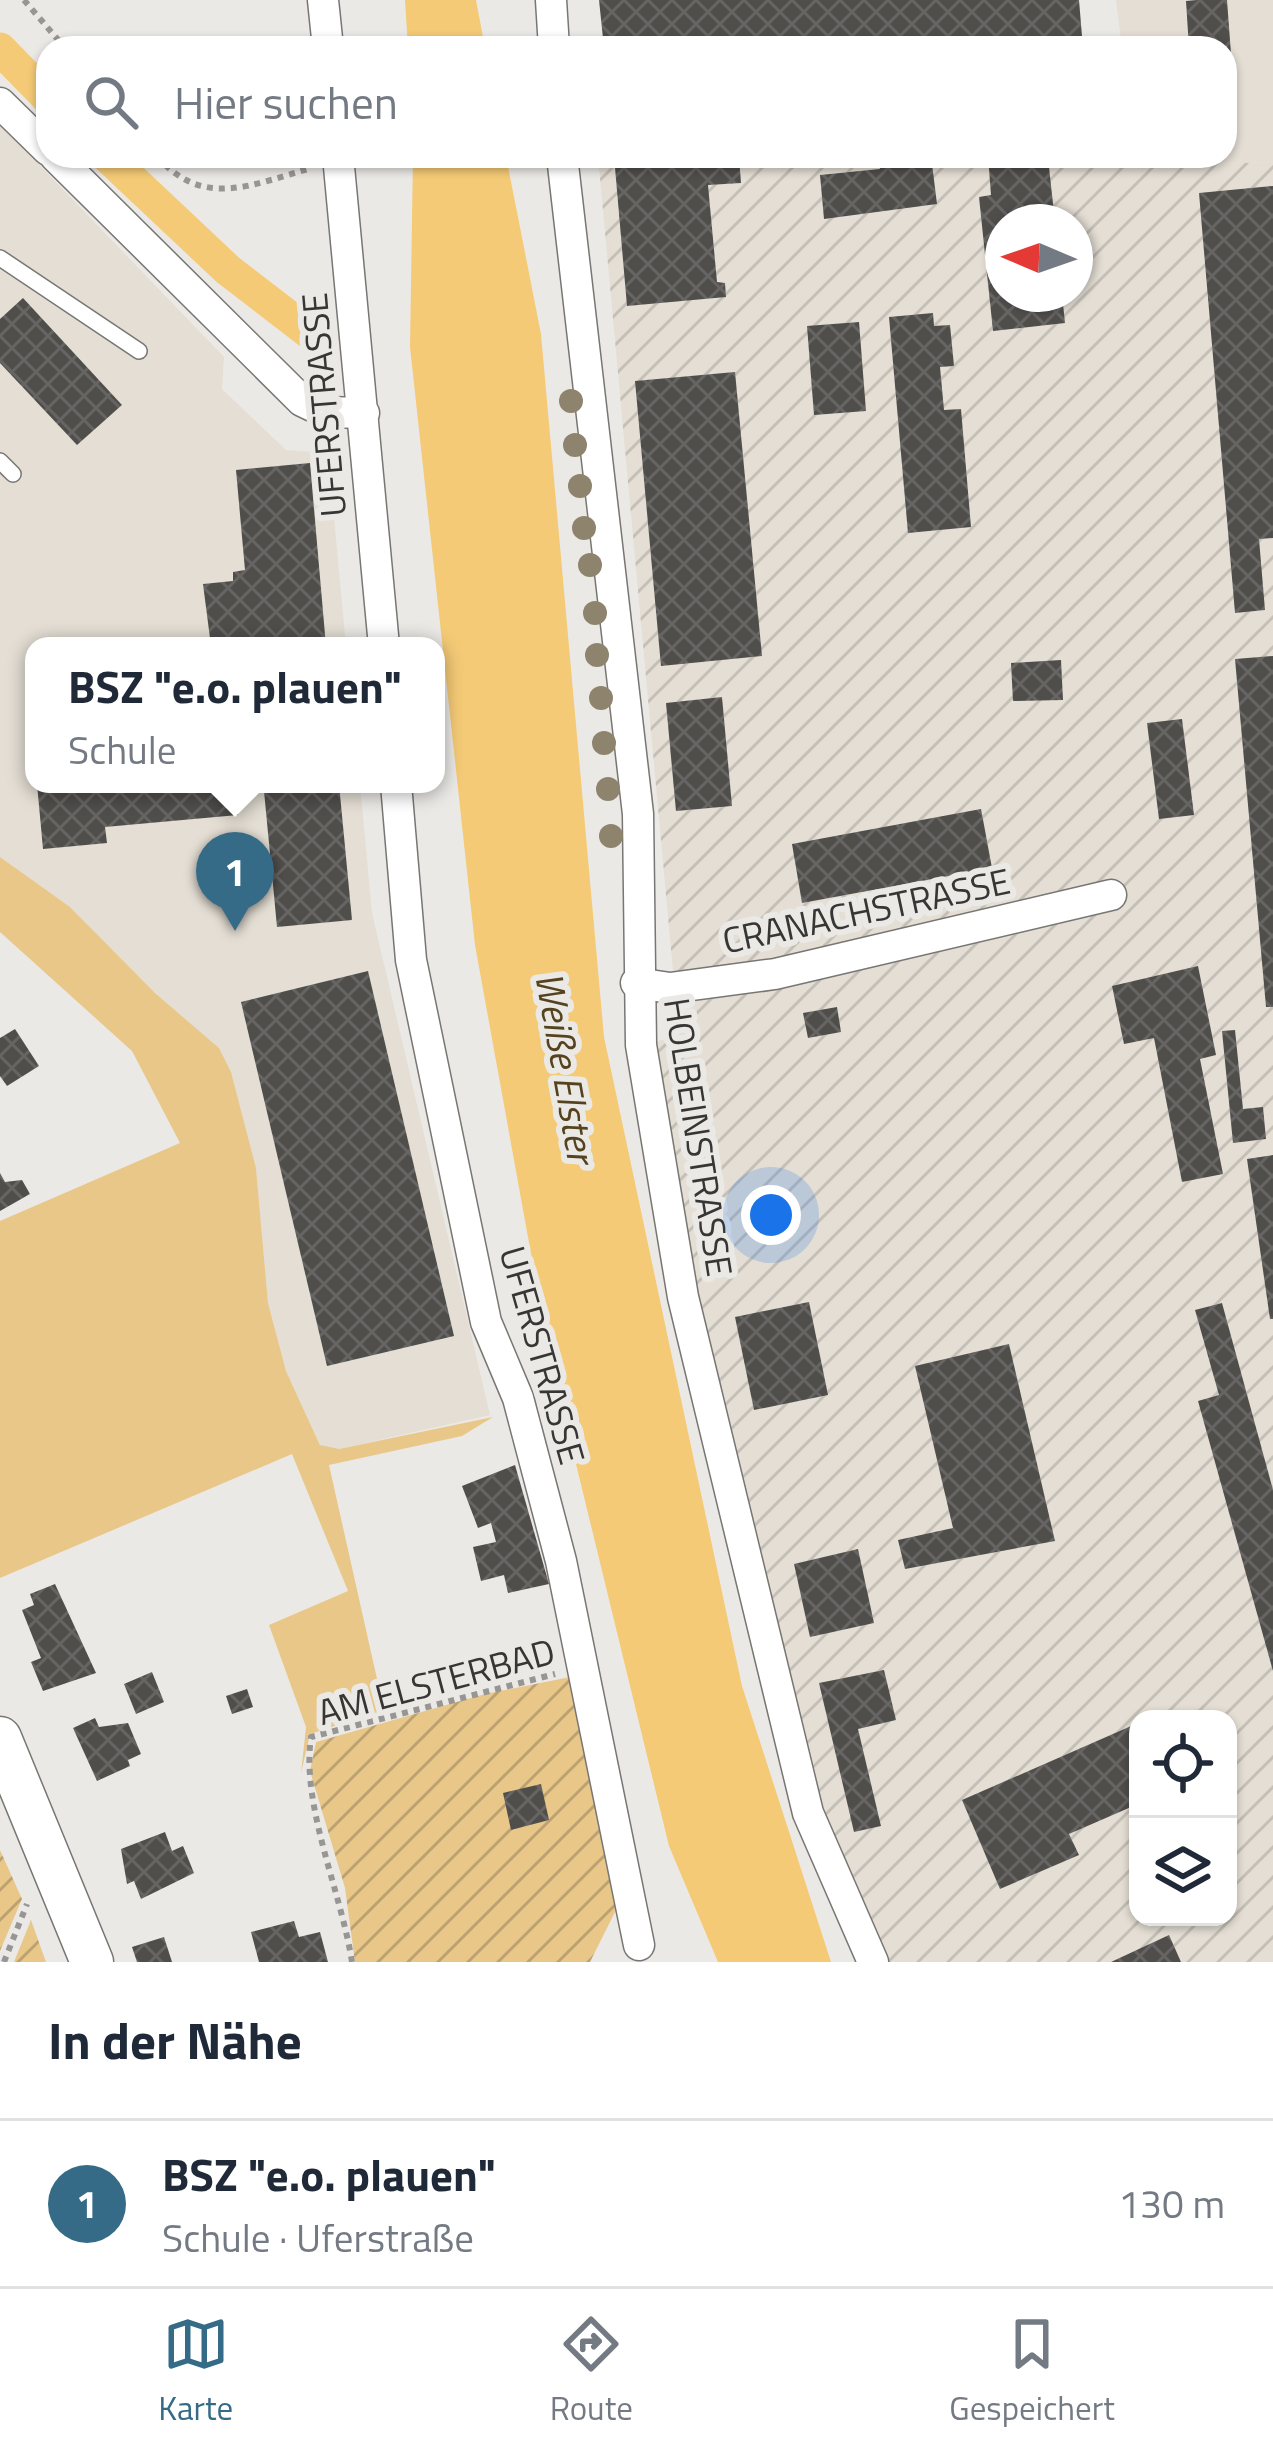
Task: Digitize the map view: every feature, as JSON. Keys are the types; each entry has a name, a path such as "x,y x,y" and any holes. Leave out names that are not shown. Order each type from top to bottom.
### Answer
{"main road":[{"path":"0,1738 92,1962"}],"street":[{"path":"323,0 327,36"},
{"path":"550,0 553,36"},
{"path":"0,103 36,138"},
{"path":"67,168 302,401 325,412 364,413"},
{"name":"UFERSTRASSE","path":"326,168 364,413 383,637"},
{"name":"HOLBEINSTRASSE","path":"563,168 638,814 640,1046 683,1297 774,1692 808,1814 872,1962"},
{"name":"UFERSTRASSE","path":"397,793 411,960 486,1322 518,1398 585,1668 639,1945"},
{"name":"CRANACHSTRASSE","path":"636,982 670,988 775,974 1111,895"}],"lane":[{"path":"0,258 140,351"},
{"path":"0,461 14,474"}],"path":[{"path":"24,0 55,36"},
{"path":"167,168 177,179 223,192 305,168"},
{"name":"AM ELSTERBAD","path":"352,1962 342,1899 306,1773 311,1737 483,1689 585,1668"},
{"path":"4,1962 28,1902"}],"shaded area":[{"path":"1116,0 1273,0 1273,162 1237,163 1237,36 1120,36"},
{"path":"0,124 36,161 36,168 42,168 224,357 222,389 286,450 328,453 345,637 25,637 25,793 361,793 372,913 490,1415 339,1449 321,1446 286,1371 268,1303 256,1168 231,1073 219,1048 155,993 70,907 0,857"},
{"path":"1273,162 1273,1962 881,1962 829,1832 755,1572 699,1306 654,1042 679,1036 599,168 1237,168 1237,163"},
{"path":"0,857 70,907 155,993 219,1048 231,1072 256,1168 268,1303 286,1371 320,1445 339,1449 493,1417 462,1436 329,1465 384,1710 310,1734 301,1773 306,1727 269,1625 348,1591 292,1454 0,1578 0,1221 180,1143 132,1051 0,932"},
{"path":"570,1677 623,1896 590,1962 355,1962 345,1888 310,1771 316,1742 485,1694"},
{"path":"0,1850 22,1899 0,1951"},
{"path":"31,1920 46,1962 14,1962"}],"water":[{"path":"405,0 476,0 483,36 407,36"},
{"name":"Weiße Elster","path":"413,168 508,168 541,334 604,1037 742,1686 831,1962 718,1962 669,1846 549,1353 475,945 410,347"}],"building":[{"path":"599,0 1079,0 1082,36 603,36"},
{"path":"1227,0 1230,36 1188,36 1186,1"},
{"path":"615,168 740,168 741,183 708,185 717,282 725,283 726,297 627,306"},
{"path":"932,168 937,204 824,219 820,175"},
{"path":"989,168 1049,168 1053,204 985,204 985,254 979,197 991,195"},
{"path":"1273,186 1273,538 1259,539 1265,610 1235,613 1199,193"},
{"path":"23,298 122,405 77,445 0,363 0,319"},
{"path":"991,312 1064,312 1065,323 993,331"},
{"path":"933,313 934,326 950,325 954,366 940,367 944,410 961,409 971,527 908,533 889,317"},
{"path":"859,322 866,411 814,415 807,326"},
{"path":"735,372 762,656 661,666 635,381"},
{"path":"310,463 325,637 210,637 203,584 233,581 233,572 245,570 236,470"},
{"path":"1273,656 1273,1007 1266,1007 1235,659"},
{"path":"1061,660 1063,700 1013,701 1011,663"},
{"path":"722,697 732,806 676,811 666,703"},
{"path":"1182,719 1194,815 1159,819 1147,723"},
{"path":"38,793 237,793 238,815 105,827 107,843 43,849"},
{"path":"264,793 340,793 352,920 277,927"},
{"path":"981,809 992,868 802,903 792,844"},
{"path":"1198,966 1216,1055 1200,1059 1223,1174 1182,1182 1154,1038 1124,1044 1112,986"},
{"path":"368,971 454,1336 327,1366 241,1002"},
{"path":"837,1007 841,1032 808,1038 803,1013"},
{"path":"15,1029 39,1066 7,1086 0,1076 0,1038"},
{"path":"1235,1030 1243,1109 1263,1107 1266,1139 1233,1143 1222,1031"},
{"path":"1273,1155 1273,1319 1270,1319 1247,1159"},
{"path":"0,1173 5,1182 22,1180 30,1194 0,1211"},
{"path":"809,1302 828,1395 754,1410 735,1317"},
{"path":"1222,1303 1273,1490 1273,1671 1198,1401 1219,1395 1195,1310"},
{"path":"1009,1344 1055,1541 905,1569 898,1540 953,1528 915,1366"},
{"path":"515,1465 549,1584 508,1593 504,1575 481,1581 473,1547 496,1542 491,1523 478,1528 462,1486"},
{"path":"858,1549 874,1623 810,1637 794,1564"},
{"path":"55,1584 96,1673 43,1691 31,1662 41,1658 22,1610 34,1605 30,1594"},
{"path":"884,1670 896,1720 858,1729 881,1826 854,1832 819,1683"},
{"path":"152,1672 164,1702 136,1714 124,1684"},
{"path":"247,1689 253,1707 232,1714 226,1696"},
{"path":"95,1718 99,1727 128,1723 141,1754 128,1760 130,1766 97,1781 73,1728"},
{"path":"1129,1727 1129,1808 1069,1834 1079,1855 1000,1889 962,1800"},
{"path":"541,1784 549,1820 511,1830 503,1793"},
{"path":"165,1832 172,1851 183,1846 194,1873 141,1899 134,1881 127,1884 121,1849"},
{"path":"294,1921 299,1937 320,1932 328,1962 259,1962 251,1932"},
{"path":"1169,1935 1181,1962 1111,1962"},
{"path":"164,1937 172,1962 137,1962 132,1947"}],"waterway":[{"path":"0,49 36,86"},
{"path":"120,168 228,270 319,340"}],"place":[{"name":"BSZ \"e.o. plauen\"","path":"235,931"}]}
